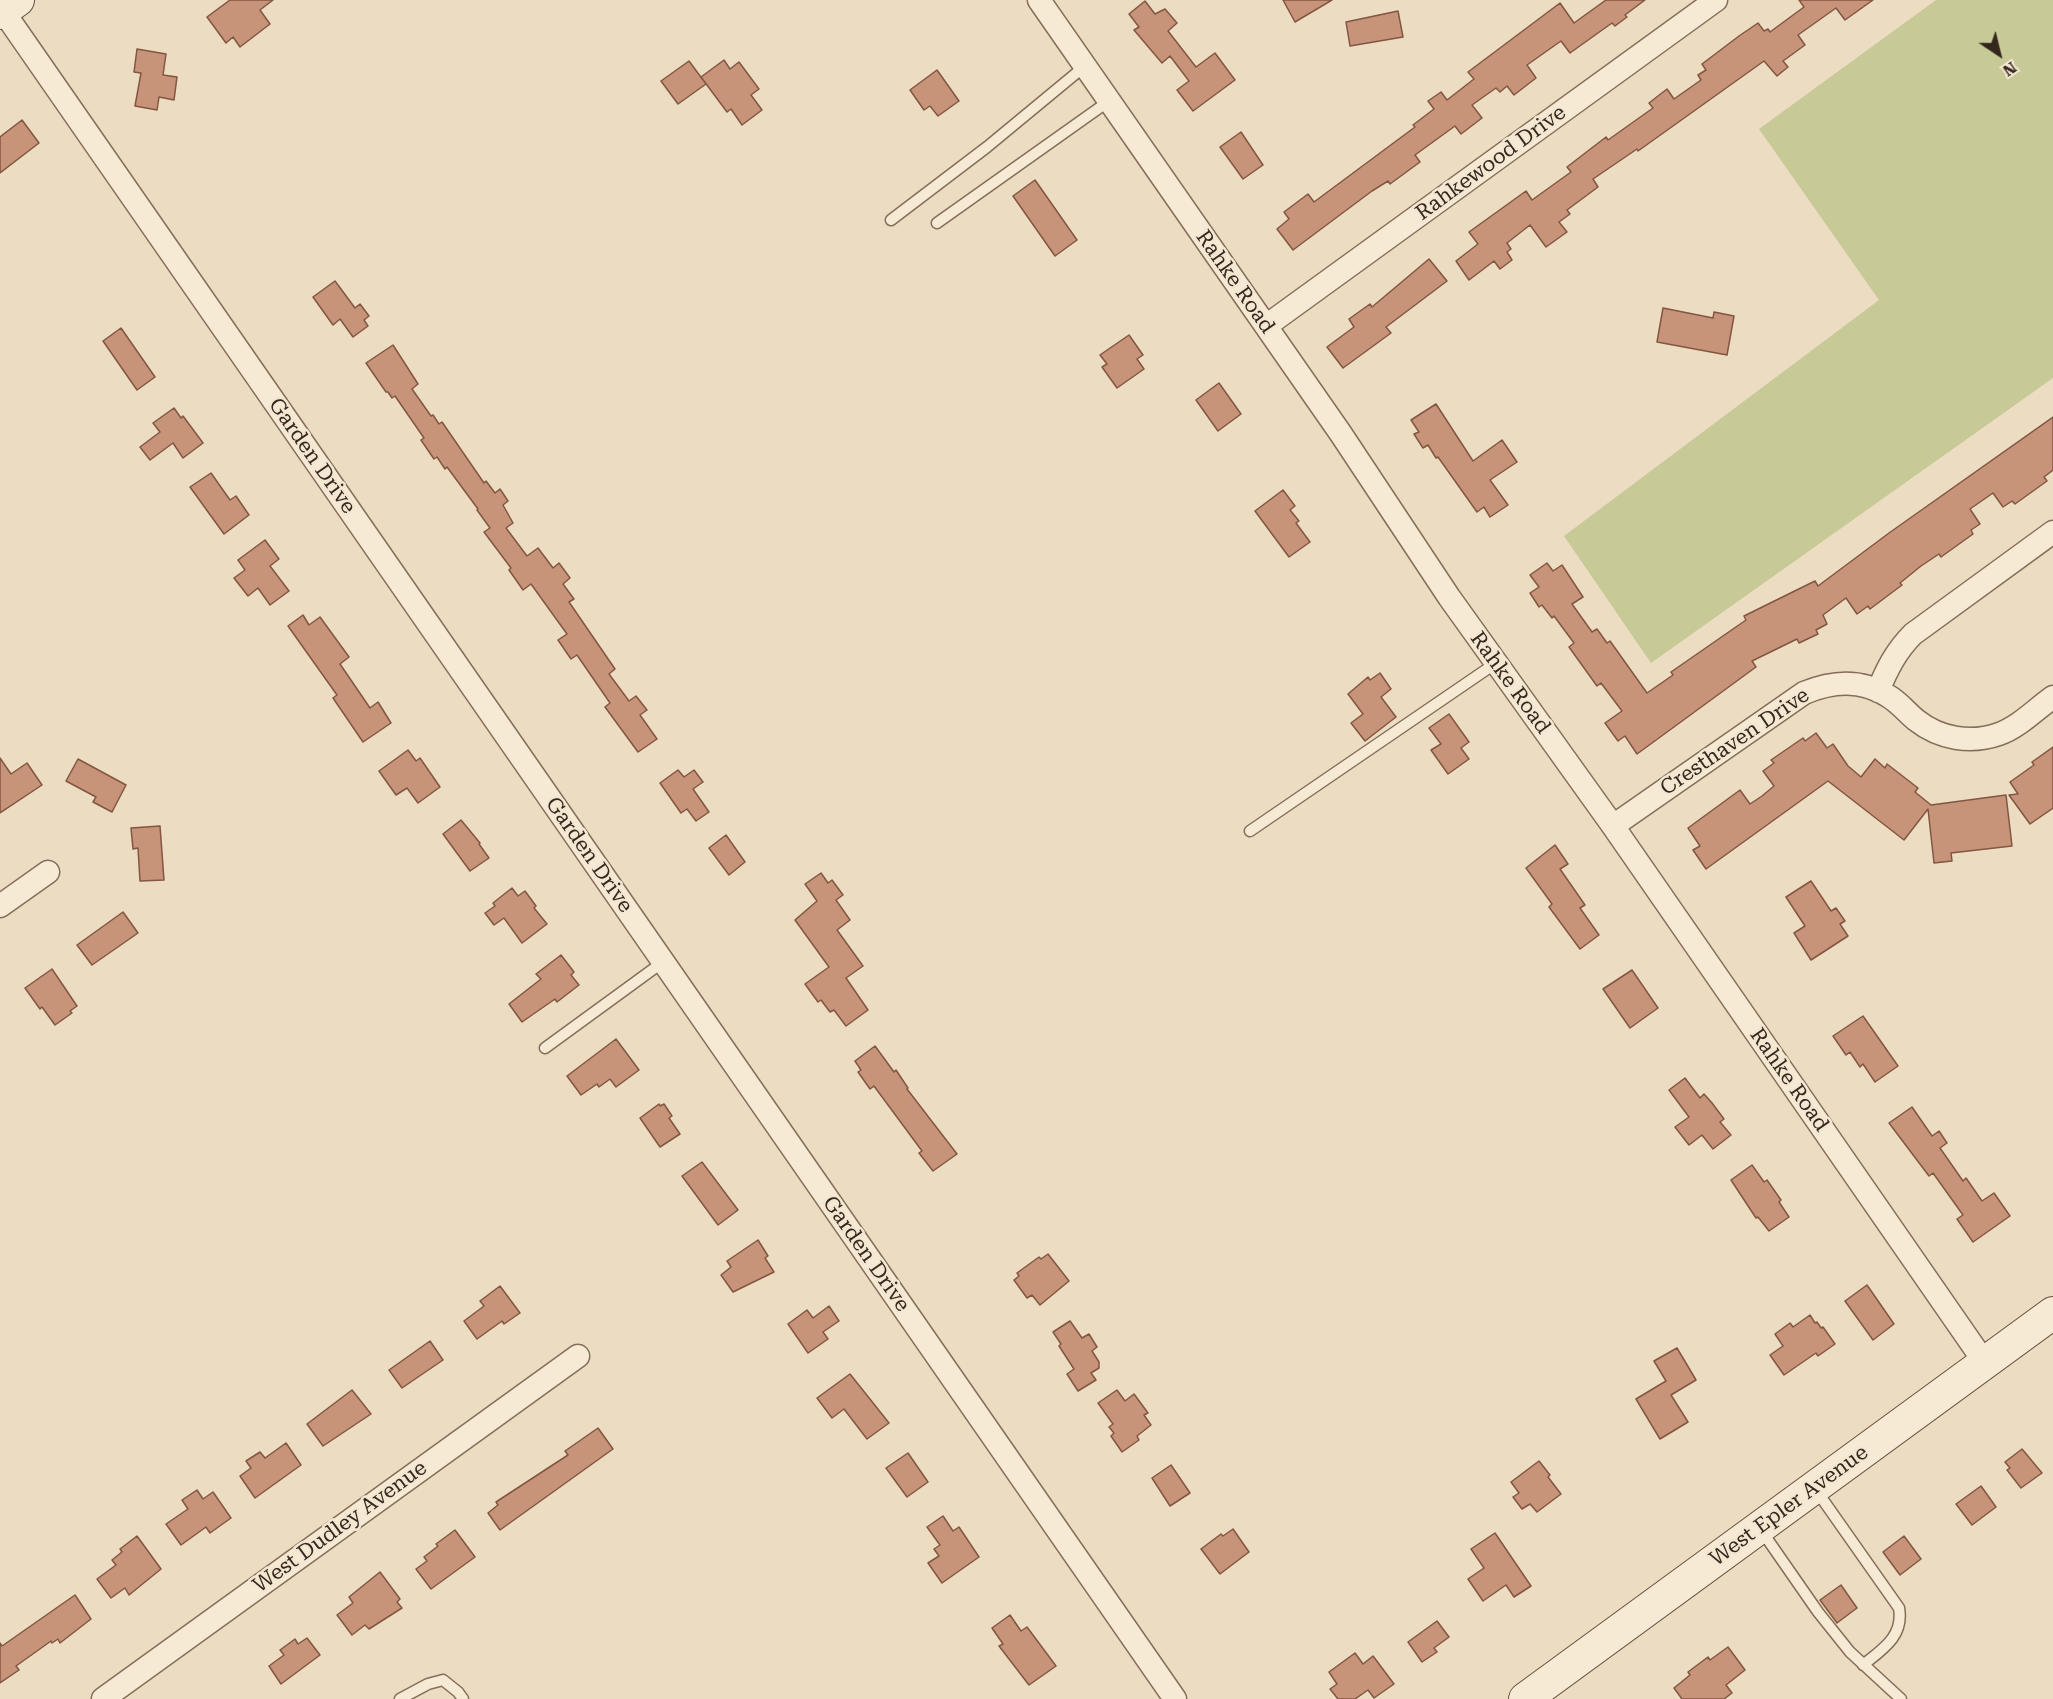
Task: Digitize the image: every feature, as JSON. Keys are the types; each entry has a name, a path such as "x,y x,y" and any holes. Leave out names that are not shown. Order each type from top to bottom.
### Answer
{"street":[{"name":"Rahke Road","path":"1039,0 1341,434 1449,597 1613,826 1985,1363"},
{"name":"Rahkewood Drive","path":"1266,326 1716,0"},
{"name":"Garden Drive","path":"7,8 663,962 1175,1699"},
{"path":"1878,691 1890,662 1913,634 2053,532"},
{"name":"Cresthaven Drive","path":"1613,826 1804,693 1822,685 1840,683 1860,685 1878,691 1896,701 1924,725 1949,737 1965,739 1983,738 2007,730 2053,697"},
{"path":"0,906 48,873"},
{"name":"West Epler Avenue","path":"1525,1699 2053,1313"},
{"name":"West Dudley Avenue","path":"103,1699 578,1356"}],"lane":[{"path":"891,220 987,147 1085,66"},
{"path":"937,223 1109,101"},
{"path":"1250,831 1496,663"},
{"path":"545,1048 663,962"},
{"path":"1814,1487 1899,1608 1900,1625 1891,1642 1863,1665"},
{"path":"1759,1527 1818,1612 1850,1652 1901,1699"},
{"path":"400,1699 428,1684 443,1680 464,1699"}],"green space":[{"path":"1936,0 2053,0 2053,378 1651,663 1564,536 1879,300 1759,129"}],"building":[{"path":"230,0 273,0 260,10 270,24 240,47 233,37 226,43 207,17"},
{"path":"1283,0 1332,0 1295,22"},
{"path":"1606,0 1645,0 1615,26 1612,23 1570,53 1561,41 1527,65 1536,78 1514,95 1507,86 1500,92 1496,88 1472,105 1482,118 1461,134 1455,126 1415,155 1420,162 1390,184 1388,181 1372,191 1293,250 1277,229 1289,219 1284,212 1308,194 1314,202 1415,127 1413,125 1434,109 1428,101 1441,92 1447,100 1474,79 1468,72 1560,3 1574,23"},
{"path":"1799,0 1873,0 1845,20 1836,8 1798,35 1805,45 1783,61 1788,67 1777,76 1764,61 1638,151 1637,149 1593,179 1598,187 1567,210 1570,214 1559,222 1567,232 1546,247 1530,225 1507,243 1511,249 1507,252 1512,260 1500,269 1494,261 1469,280 1456,261 1478,244 1469,232 1526,191 1532,200 1571,172 1567,167 1606,137 1608,140 1653,108 1649,103 1667,89 1674,99 1701,80 1698,75 1706,70 1702,64 1739,36 1758,23 1764,31 1768,29 1770,32 1804,7"},
{"path":"1145,1 1155,14 1165,9 1177,23 1168,31 1196,67 1215,53 1235,80 1193,111 1177,90 1189,81 1170,56 1162,63 1134,30 1139,27 1129,14"},
{"path":"1398,11 1403,37 1350,46 1346,22"},
{"path":"137,49 166,54 163,75 177,77 174,100 159,97 157,110 135,106 141,73 134,72"},
{"path":"724,60 730,69 739,62 759,89 751,95 762,110 742,125 731,109 727,112 701,77"},
{"path":"689,61 706,84 678,104 661,81"},
{"path":"937,70 959,101 938,116 930,106 924,110 910,90"},
{"path":"22,120 39,143 0,173 0,137"},
{"path":"1241,132 1263,165 1243,179 1220,147"},
{"path":"1035,180 1077,240 1055,256 1013,196"},
{"path":"1429,259 1447,281 1386,327 1391,333 1343,368 1327,347 1354,327 1349,319 1370,304 1372,307"},
{"path":"335,281 355,308 360,304 369,316 364,320 368,326 353,337 340,319 333,325 313,297"},
{"path":"1663,308 1713,318 1714,312 1734,316 1727,355 1657,342"},
{"path":"121,328 155,377 137,390 103,341"},
{"path":"1129,335 1143,355 1137,359 1144,369 1117,388 1102,367 1107,364 1100,355"},
{"path":"393,345 418,384 412,389 431,416 433,415 439,424 442,422 484,483 486,481 495,493 500,489 508,501 503,505 513,523 506,528 527,556 538,548 553,568 559,563 570,578 563,584 574,599 569,602 615,669 609,674 629,701 636,696 647,710 640,715 657,739 638,752 605,707 610,703 577,655 571,659 558,640 567,634 531,584 523,590 509,570 511,568 484,532 490,528 478,509 447,467 445,469 437,457 434,459 421,440 424,438 395,396 392,398 386,392 366,363"},
{"path":"1219,383 1241,414 1218,431 1196,400"},
{"path":"1436,404 1473,461 1502,440 1517,462 1490,480 1508,505 1490,517 1484,507 1477,512 1438,457 1436,458 1428,445 1423,448 1414,434 1419,432 1411,420"},
{"path":"174,408 181,418 183,416 203,443 183,458 173,443 150,460 140,447 160,432 153,423"},
{"path":"2053,417 2053,470 2044,477 2047,481 2015,504 2012,501 2003,507 1993,493 1970,509 1980,524 1971,530 1973,534 1941,557 1939,554 1921,566 1900,583 1902,585 1870,609 1868,606 1857,614 1846,598 1823,615 1827,624 1816,630 1818,634 1799,643 1797,639 1752,661 1756,667 1637,754 1625,736 1618,741 1605,723 1622,711 1601,683 1597,686 1569,647 1574,643 1554,616 1552,618 1542,605 1539,607 1530,593 1539,587 1530,575 1547,563 1553,571 1562,565 1583,597 1572,604 1592,632 1597,629 1607,643 1610,641 1647,693 1673,675 1671,672 1746,620 1744,616 1815,581 1818,586"},
{"path":"211,473 230,500 236,496 249,515 224,534 190,487"},
{"path":"1283,490 1295,506 1290,510 1299,521 1296,523 1310,542 1289,557 1255,511"},
{"path":"265,540 279,559 270,566 289,591 270,605 258,588 248,596 234,578 245,570 238,560"},
{"path":"303,615 309,625 320,617 349,657 340,664 370,708 378,702 391,723 363,742 333,698 337,695 288,626"},
{"path":"1380,673 1391,689 1381,697 1396,717 1365,741 1351,723 1363,714 1348,694 1368,677 1370,680"},
{"path":"1449,714 1469,742 1461,748 1469,759 1448,774 1431,750 1441,744 1429,728"},
{"path":"1816,733 1827,748 1833,744 1848,766 1861,777 1875,759 1885,768 1887,764 1918,788 1915,792 1931,805 2006,795 2012,846 1951,853 1952,861 1934,863 1928,809 1904,840 1828,781 1706,869 1693,850 1700,846 1688,828 1740,790 1750,804 1762,796 1774,786 1763,771 1774,763 1771,760 1803,738 1805,741"},
{"path":"2053,747 2053,808 2030,824 2009,795 2018,794 2010,782 2034,765 2032,762"},
{"path":"408,750 416,761 420,758 440,787 418,803 407,788 396,795 379,771"},
{"path":"0,758 11,774 27,763 42,785 0,813"},
{"path":"78,759 126,785 112,812 93,802 96,797 66,781"},
{"path":"678,770 684,777 694,770 703,782 693,789 709,812 696,821 687,809 681,813 660,783"},
{"path":"461,820 489,858 470,871 443,834"},
{"path":"160,826 164,880 140,881 138,848 133,849 131,828"},
{"path":"726,835 745,862 729,875 709,848"},
{"path":"1555,845 1568,864 1560,869 1585,905 1580,908 1599,935 1580,949 1549,907 1552,904 1526,868"},
{"path":"821,873 828,883 832,880 843,895 836,900 850,920 837,930 863,966 846,978 868,1010 846,1026 834,1010 830,1012 821,1000 818,1002 805,984 829,967 795,920 817,901 805,884"},
{"path":"1811,881 1831,911 1836,908 1845,921 1840,924 1848,936 1811,960 1794,933 1805,926 1786,897"},
{"path":"512,888 518,896 525,891 536,906 534,908 547,924 522,943 504,918 494,925 485,913 495,906 493,903"},
{"path":"123,912 138,933 92,965 77,945"},
{"path":"561,955 574,972 571,975 579,985 557,1002 555,999 522,1022 509,1004 541,979 536,974"},
{"path":"52,969 77,1006 70,1011 72,1013 55,1025 25,988"},
{"path":"1632,970 1658,1008 1630,1028 1603,989"},
{"path":"1863,1016 1898,1066 1875,1082 1863,1064 1860,1067 1850,1052 1846,1055 1833,1036"},
{"path":"616,1039 639,1070 616,1087 610,1079 599,1087 597,1084 581,1095 567,1076"},
{"path":"875,1046 894,1072 896,1070 907,1089 957,1154 933,1171 919,1153 922,1151 874,1086 870,1089 858,1072 861,1070 855,1061"},
{"path":"1685,1078 1700,1098 1704,1094 1712,1103 1724,1119 1720,1122 1731,1135 1713,1149 1702,1135 1689,1145 1675,1127 1689,1117 1669,1090"},
{"path":"659,1104 660,1106 664,1104 672,1116 669,1118 680,1134 660,1147 640,1118"},
{"path":"1912,1107 1932,1136 1939,1131 1947,1143 1940,1148 1963,1181 1966,1178 1982,1201 1994,1193 2010,1216 1973,1242 1957,1219 1963,1215 1933,1173 1929,1176 1889,1123"},
{"path":"702,1162 738,1210 718,1225 682,1176"},
{"path":"1752,1165 1764,1182 1767,1180 1781,1200 1779,1202 1789,1217 1769,1231 1758,1217 1756,1218 1731,1180"},
{"path":"758,1240 774,1272 733,1292 721,1275 731,1267 727,1261"},
{"path":"1048,1254 1069,1281 1040,1305 1032,1295 1027,1298 1014,1280 1019,1276 1017,1273 1039,1257 1041,1259"},
{"path":"1867,1285 1894,1324 1873,1340 1845,1301"},
{"path":"500,1286 520,1313 504,1324 502,1321 477,1339 464,1321 484,1306 480,1301"},
{"path":"829,1306 839,1321 823,1332 828,1339 808,1353 788,1324 807,1310 813,1318"},
{"path":"1810,1315 1815,1323 1823,1327 1835,1344 1818,1356 1816,1353 1784,1375 1770,1355 1783,1346 1775,1334 1790,1323 1793,1327"},
{"path":"1070,1321 1082,1338 1089,1334 1097,1347 1092,1351 1099,1362 1099,1368 1091,1373 1096,1380 1078,1391 1067,1374 1074,1369 1053,1332"},
{"path":"430,1341 443,1360 402,1388 389,1370"},
{"path":"1677,1348 1696,1380 1671,1395 1688,1422 1660,1439 1636,1399 1666,1381 1654,1361"},
{"path":"850,1374 889,1423 867,1439 844,1409 832,1418 817,1398"},
{"path":"352,1390 371,1414 323,1446 307,1424"},
{"path":"1117,1390 1125,1401 1134,1394 1148,1413 1144,1415 1151,1425 1137,1436 1139,1440 1122,1452 1111,1436 1114,1433 1109,1427 1113,1424 1098,1403"},
{"path":"598,1428 613,1449 500,1530 488,1513 498,1505 496,1502 568,1455 565,1451"},
{"path":"286,1443 301,1465 255,1498 240,1476 251,1468 246,1461 260,1452 265,1458"},
{"path":"2022,1449 2042,1473 2021,1488 2007,1470 2010,1468 2005,1462"},
{"path":"908,1453 928,1482 907,1497 886,1468"},
{"path":"1539,1461 1561,1494 1537,1512 1530,1504 1522,1509 1513,1497 1519,1493 1511,1482"},
{"path":"1171,1465 1190,1493 1170,1506 1152,1478"},
{"path":"1981,1486 1996,1507 1972,1525 1956,1504"},
{"path":"197,1490 203,1499 213,1492 231,1518 210,1533 206,1527 181,1545 166,1524 188,1509 182,1500"},
{"path":"943,1516 953,1531 959,1527 979,1557 942,1583 928,1563 939,1556 934,1549 940,1545 927,1527"},
{"path":"1233,1529 1249,1552 1220,1574 1201,1549 1221,1534 1223,1536"},
{"path":"455,1530 475,1557 431,1589 416,1569 427,1561 424,1557 438,1546 436,1544"},
{"path":"1495,1533 1531,1586 1514,1597 1506,1585 1483,1601 1468,1579 1484,1568 1471,1549"},
{"path":"137,1536 161,1569 129,1595 125,1588 111,1598 97,1579 116,1565 112,1560 122,1552 120,1549"},
{"path":"1904,1536 1921,1559 1900,1575 1883,1552"},
{"path":"380,1572 400,1599 397,1602 402,1608 369,1629 365,1625 352,1635 337,1615 353,1603 349,1597"},
{"path":"1841,1585 1857,1608 1837,1623 1820,1600"},
{"path":"75,1595 91,1619 60,1643 58,1639 52,1643 51,1641 16,1666 19,1670 0,1683 0,1643 2,1646"},
{"path":"1010,1615 1021,1631 1027,1627 1056,1666 1029,1685 999,1646 1003,1644 992,1628"},
{"path":"1437,1621 1449,1637 1434,1648 1437,1652 1422,1662 1408,1642"},
{"path":"307,1638 320,1655 281,1684 269,1666 284,1655 280,1650 295,1639 298,1644"},
{"path":"1728,1647 1745,1670 1726,1685 1732,1693 1724,1699 1682,1699 1674,1688 1690,1675 1688,1672 1708,1657 1710,1660"},
{"path":"1355,1653 1363,1664 1373,1656 1394,1684 1374,1698 1368,1690 1355,1699 1338,1699 1330,1689 1337,1684 1329,1672"}]}
